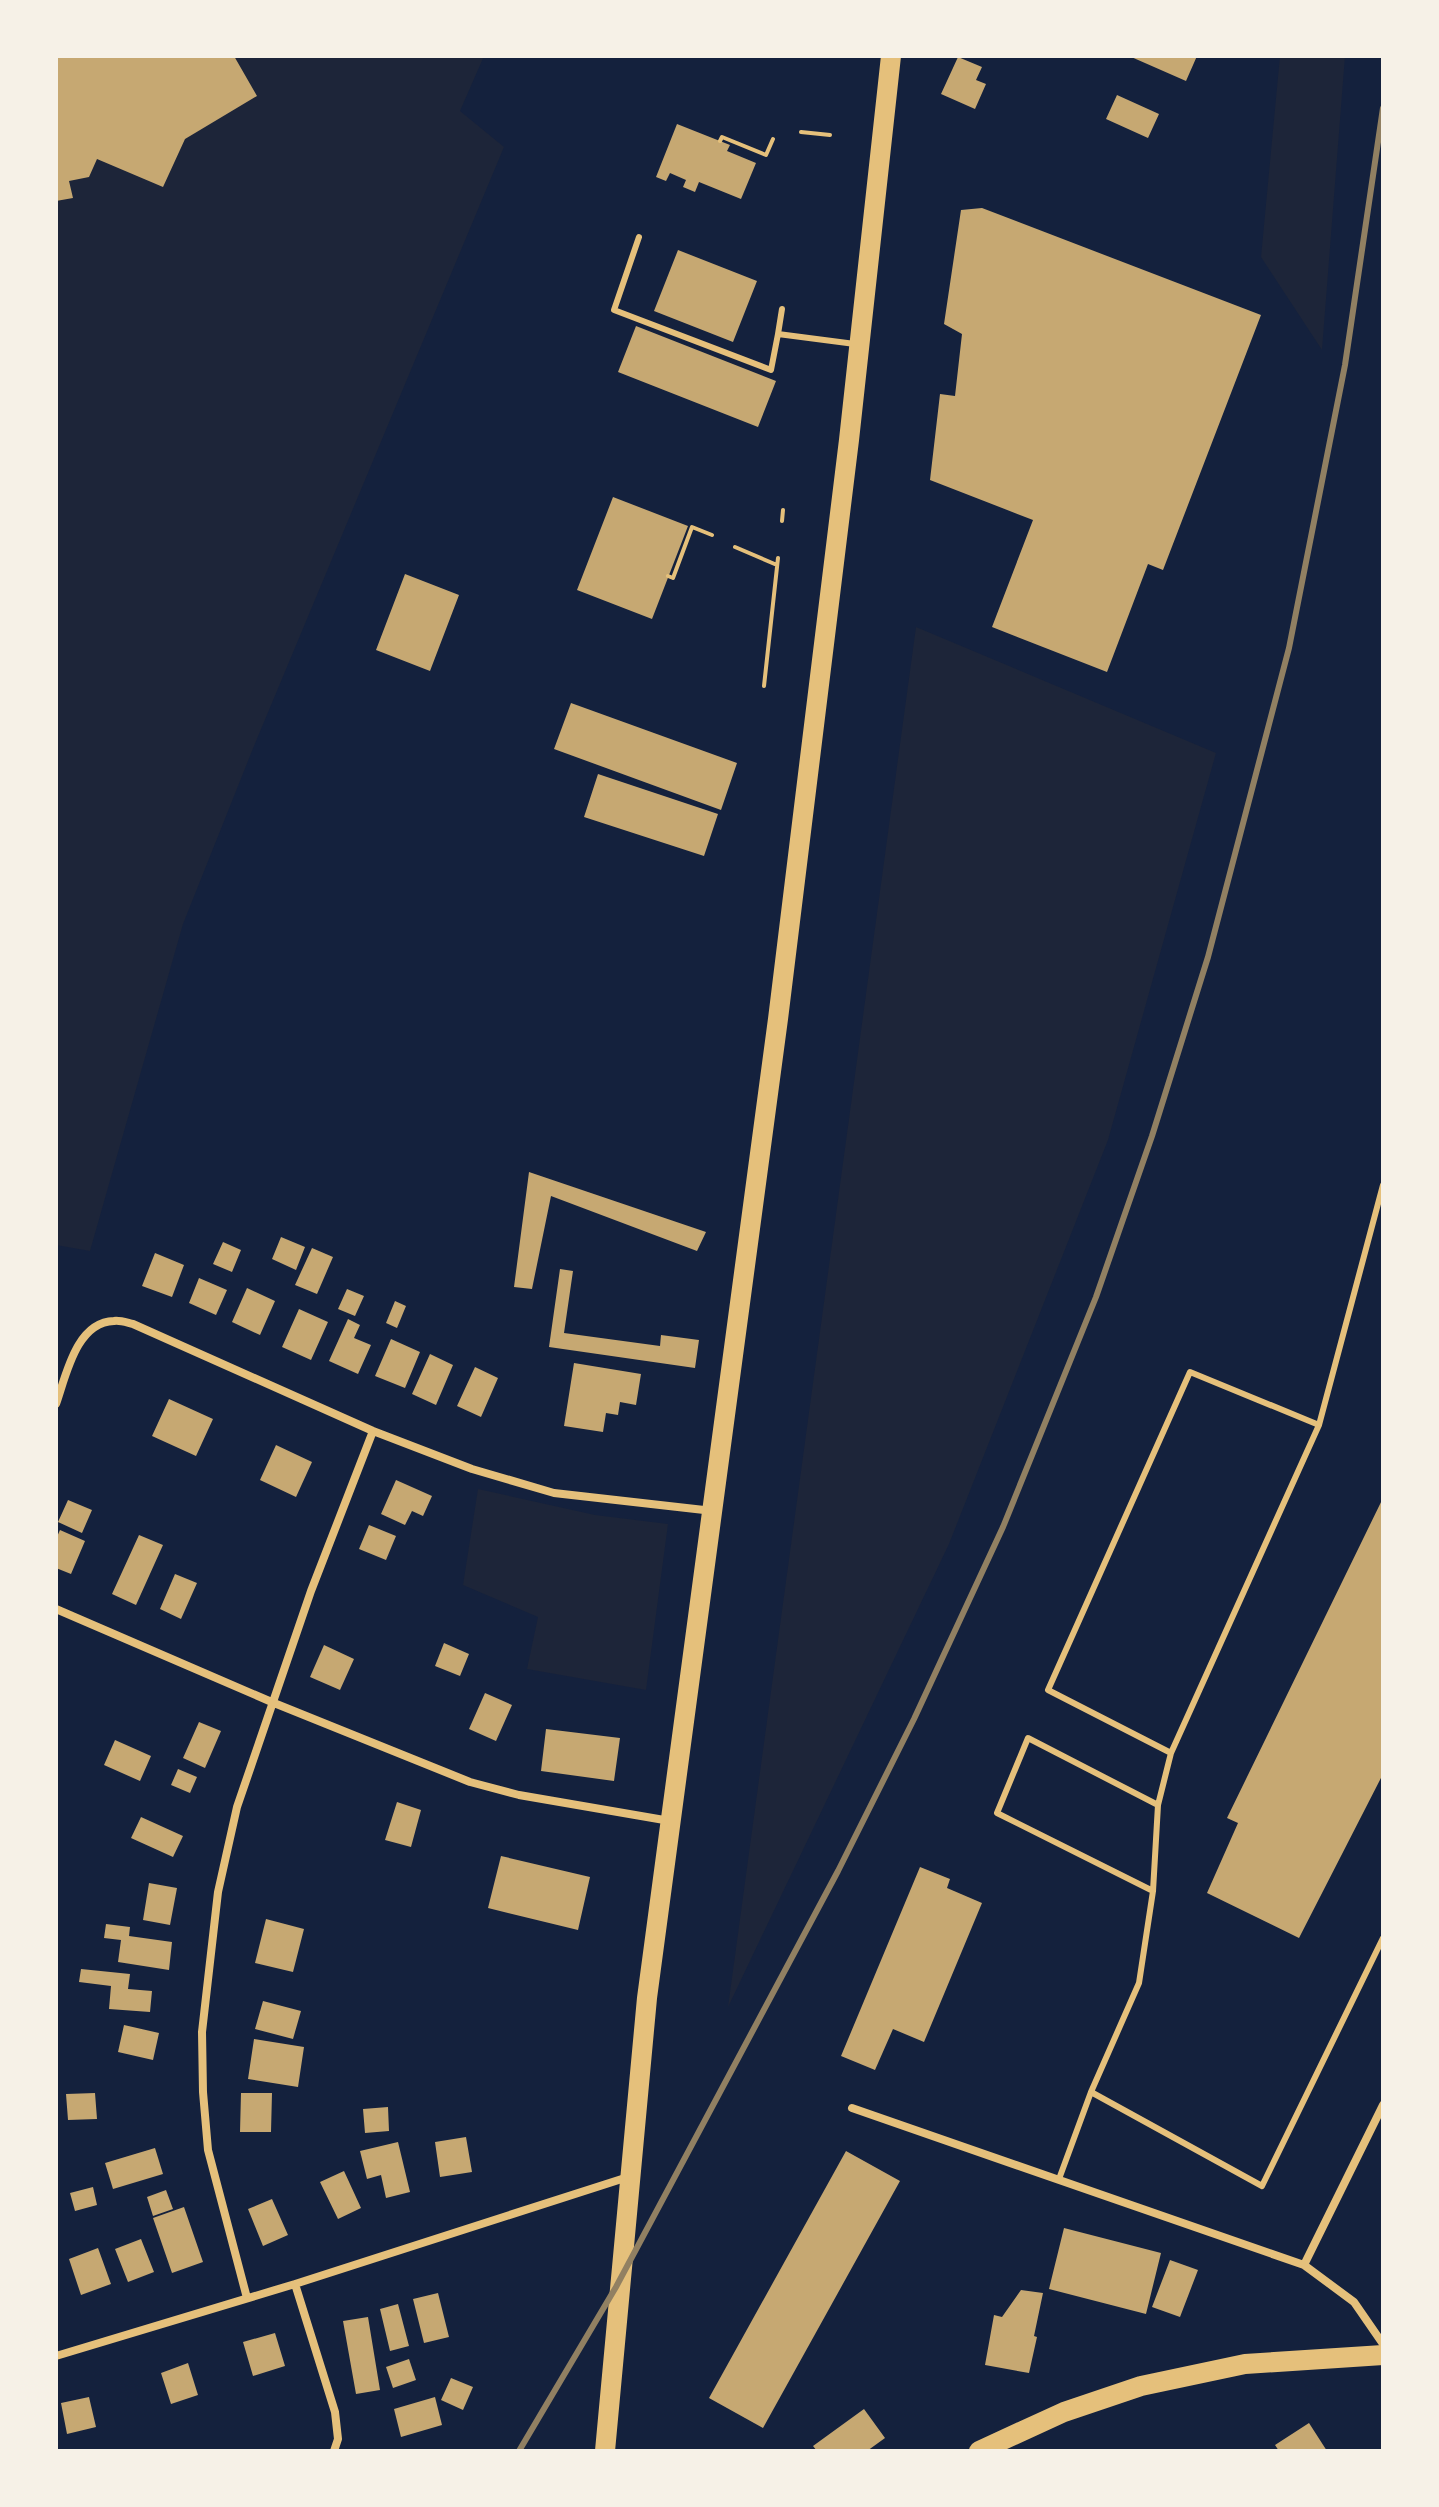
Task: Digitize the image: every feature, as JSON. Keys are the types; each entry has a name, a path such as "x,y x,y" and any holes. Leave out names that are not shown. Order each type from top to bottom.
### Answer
{"main road":[{"path":"605,2451 647,1998 780,1003 891,56"},
{"path":"979,2451 1064,2412 1141,2386 1245,2364 1383,2355"}],"street":[{"path":"56,1404 75,1350 90,1331 113,1320 133,1324 373,1431 472,1469 554,1493 714,1512"},
{"path":"247,2298 208,2150 202,2032 213,1933 237,1807 311,1591 373,1431"},
{"path":"56,1609 274,1703 470,1782 519,1795 671,1821"},
{"path":"1304,2265 1383,2105"},
{"path":"852,2108 1304,2265 1354,2302 1383,2344"},
{"path":"56,2356 295,2284 631,2176"},
{"path":"295,2284 335,2412 338,2439 334,2451"}],"lane":[{"path":"639,237 614,310 771,370 782,309"},
{"path":"778,334 859,344"},
{"path":"1059,2179 1091,2092 1139,1983 1153,1891 1158,1805 1171,1753 1319,1425 1383,1185"},
{"path":"1171,1753 1048,1690 1190,1372 1319,1425"},
{"path":"1153,1891 997,1813 1028,1738 1158,1805"},
{"path":"1091,2092 1262,2186 1383,1938"}],"path":[{"path":"801,132 830,135"},
{"path":"720,141 722,137 766,155 773,139"},
{"path":"782,521 783,510"},
{"path":"668,576 673,578 692,527 712,535"},
{"path":"735,547 777,565"},
{"path":"764,686 778,558"}],"shaded area":[{"path":"56,56 484,56 460,111 504,147 183,924 90,1251 56,1245"},
{"path":"1280,56 1345,56 1322,350 1261,257"},
{"path":"916,627 1216,753 1108,1140 949,1544 728,2007"},
{"path":"478,1489 595,1515 668,1524 646,1690 527,1669 538,1617 463,1585"}],"building":[{"path":"56,56 234,56 257,96 185,139 163,187 97,159 89,177 69,181 73,198 56,201"},
{"path":"1129,56 1197,56 1186,81"},
{"path":"958,57 982,67 976,80 986,84 975,109 941,94"},
{"path":"1117,95 1159,114 1148,138 1106,119"},
{"path":"677,124 730,145 727,151 756,163 741,199 699,182 695,192 683,187 686,180 670,173 666,181 656,177"},
{"path":"982,208 1261,315 1163,570 1148,564 1107,672 992,627 1033,520 930,480 940,394 955,396 962,334 944,324 961,210"},
{"path":"678,250 757,281 733,342 654,311"},
{"path":"636,326 776,381 758,427 618,372"},
{"path":"613,497 688,526 652,619 577,590"},
{"path":"405,574 459,595 430,671 376,650"},
{"path":"571,703 737,763 721,810 554,749"},
{"path":"598,774 718,814 704,856 584,817"},
{"path":"529,1172 706,1232 697,1251 551,1196 532,1289 514,1287"},
{"path":"281,1237 305,1247 296,1270 272,1259"},
{"path":"223,1242 241,1250 232,1272 213,1264"},
{"path":"312,1248 333,1257 317,1294 295,1285"},
{"path":"155,1253 184,1265 172,1297 142,1286"},
{"path":"560,1269 573,1271 564,1333 660,1346 661,1335 699,1340 695,1368 549,1347"},
{"path":"199,1278 227,1290 216,1315 189,1303"},
{"path":"247,1288 275,1301 260,1335 232,1322"},
{"path":"347,1289 364,1296 355,1316 338,1309"},
{"path":"395,1301 406,1306 397,1328 386,1323"},
{"path":"299,1309 328,1322 311,1360 282,1347"},
{"path":"348,1319 360,1325 354,1338 371,1345 358,1374 329,1361"},
{"path":"391,1339 420,1352 405,1388 375,1376"},
{"path":"430,1354 453,1365 436,1405 412,1394"},
{"path":"574,1363 641,1374 636,1405 620,1402 618,1415 606,1413 603,1432 564,1426"},
{"path":"475,1367 498,1378 481,1417 457,1406"},
{"path":"169,1399 213,1419 196,1456 152,1436"},
{"path":"276,1445 312,1462 296,1497 260,1480"},
{"path":"396,1480 432,1496 423,1516 412,1511 405,1525 381,1514"},
{"path":"1383,1498 1383,1774 1299,1938 1207,1893 1238,1823 1227,1818"},
{"path":"68,1500 92,1510 82,1533 58,1522"},
{"path":"369,1525 396,1536 386,1560 359,1549"},
{"path":"60,1530 85,1541 71,1574 56,1568 56,1539"},
{"path":"139,1535 163,1545 136,1605 112,1594"},
{"path":"175,1574 197,1583 181,1619 160,1609"},
{"path":"444,1643 469,1654 460,1676 435,1666"},
{"path":"324,1645 354,1659 340,1690 310,1677"},
{"path":"485,1693 512,1705 496,1741 469,1729"},
{"path":"199,1722 221,1731 205,1768 183,1758"},
{"path":"546,1729 620,1738 614,1781 541,1771"},
{"path":"115,1740 151,1756 140,1781 104,1765"},
{"path":"178,1769 197,1777 190,1793 171,1785"},
{"path":"397,1802 421,1810 411,1847 385,1840"},
{"path":"141,1817 183,1836 173,1857 131,1838"},
{"path":"501,1856 590,1877 578,1930 488,1908"},
{"path":"920,1867 950,1879 947,1888 982,1903 924,2042 893,2029 875,2070 841,2056"},
{"path":"149,1883 177,1888 170,1925 143,1920"},
{"path":"266,1919 304,1929 293,1972 255,1963"},
{"path":"106,1924 130,1927 129,1936 172,1942 169,1970 118,1962 121,1940 104,1938"},
{"path":"81,1969 130,1974 128,1989 152,1991 150,2012 109,2009 111,1986 79,1982"},
{"path":"263,2001 301,2011 293,2039 255,2029"},
{"path":"124,2025 159,2033 153,2060 118,2052"},
{"path":"254,2039 304,2047 298,2087 248,2079"},
{"path":"95,2093 97,2119 68,2120 66,2094"},
{"path":"241,2093 272,2093 271,2132 240,2132"},
{"path":"388,2107 389,2131 365,2133 363,2109"},
{"path":"466,2137 472,2172 440,2177 435,2142"},
{"path":"398,2142 410,2192 386,2198 381,2175 367,2179 360,2151"},
{"path":"155,2148 163,2174 113,2189 105,2163"},
{"path":"846,2151 900,2181 763,2428 709,2398"},
{"path":"344,2171 361,2208 338,2219 320,2182"},
{"path":"93,2187 97,2205 75,2211 70,2193"},
{"path":"166,2190 173,2209 153,2216 147,2197"},
{"path":"272,2199 288,2235 263,2246 248,2209"},
{"path":"184,2207 203,2262 172,2273 153,2218"},
{"path":"1064,2228 1161,2253 1146,2314 1049,2289"},
{"path":"141,2239 154,2272 128,2282 115,2249"},
{"path":"98,2248 111,2284 81,2295 69,2259"},
{"path":"1170,2260 1198,2270 1180,2317 1152,2307"},
{"path":"1021,2290 1043,2293 1029,2373 985,2365 994,2315 1002,2317"},
{"path":"438,2293 449,2337 424,2343 413,2299"},
{"path":"398,2304 409,2346 390,2351 380,2309"},
{"path":"368,2317 380,2390 356,2394 343,2321"},
{"path":"275,2333 285,2366 253,2376 243,2342"},
{"path":"409,2359 416,2380 393,2388 386,2367"},
{"path":"188,2363 198,2395 171,2404 161,2373"},
{"path":"451,2378 473,2387 463,2410 441,2400"},
{"path":"89,2397 96,2427 67,2434 61,2403"},
{"path":"435,2397 442,2425 401,2437 394,2409"},
{"path":"864,2409 885,2438 867,2451 817,2451 813,2446"},
{"path":"1309,2423 1327,2451 1279,2451 1275,2445"}],"railway":[{"path":"519,2451 616,2287 838,1871 914,1719 1003,1527 1096,1297 1152,1136 1208,957 1289,648 1345,365 1383,108"}]}
